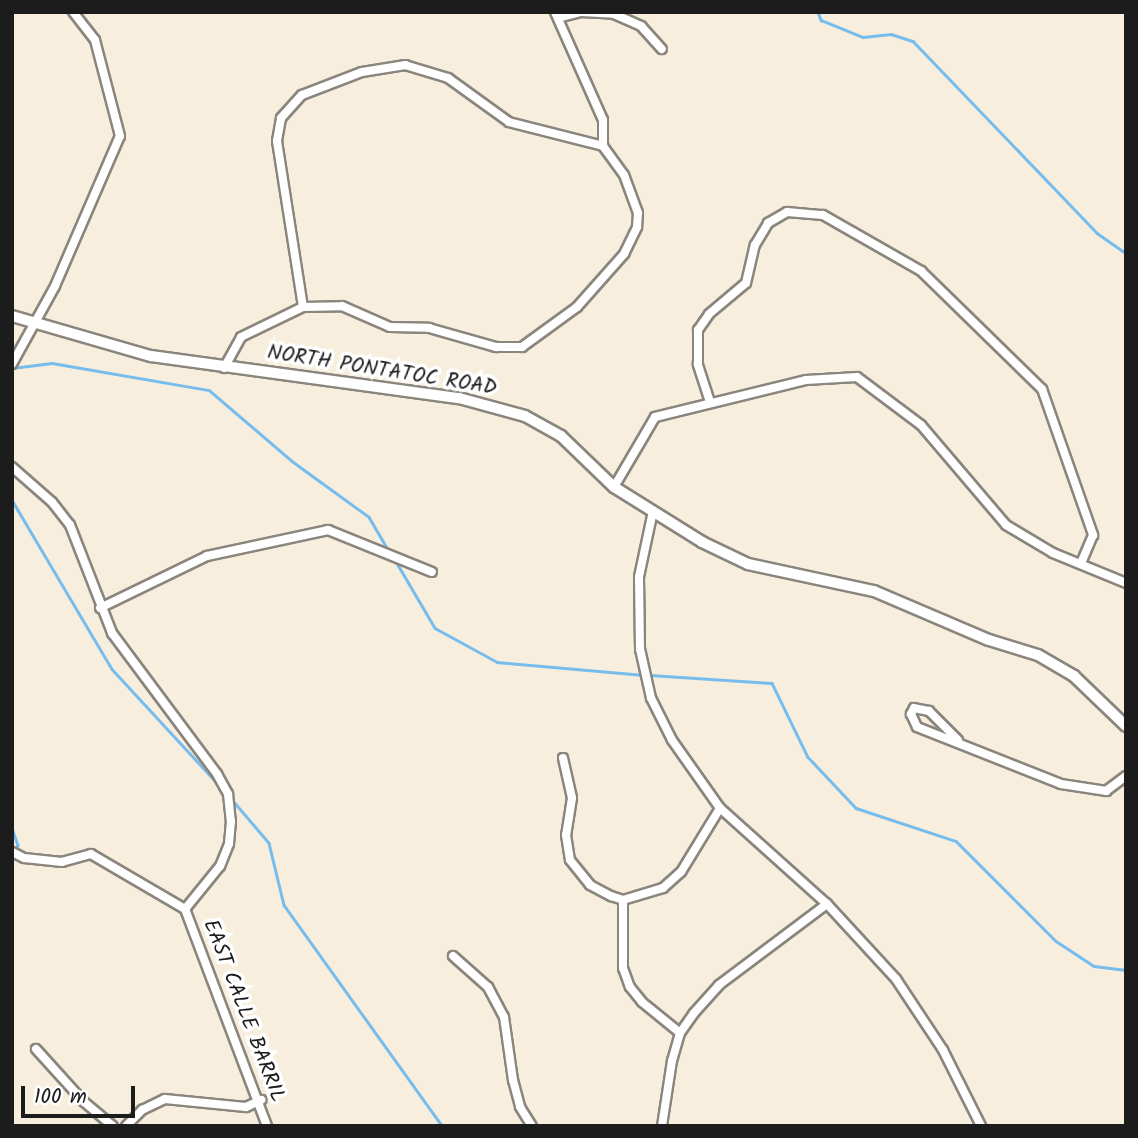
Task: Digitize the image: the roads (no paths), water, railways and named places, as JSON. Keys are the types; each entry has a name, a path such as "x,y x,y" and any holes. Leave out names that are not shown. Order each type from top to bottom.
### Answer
{"street":[{"path":"12,364 34,325 104,180 120,136 95,40 73,12"},
{"path":"224,368 240,337 303,307 342,306 390,327 429,328 496,347 522,347 577,307 632,241 637,227 634,197 603,146 603,120 557,15 581,12 614,13 641,26 662,49"},
{"path":"303,307 277,142 281,118 302,94 362,72 405,65 448,78 509,122 603,146"},
{"path":"710,402 698,364 698,330 709,314 746,283 755,245 768,223 787,212 823,215 921,271 1042,388 1093,535 1081,563"},
{"name":"NORTH PONTATOC ROAD","path":"12,316 34,325 151,356 224,368 342,380 508,410 551,429 614,487 748,564 874,591 989,640 1054,662 1126,726"},
{"path":"614,487 655,417 806,380 858,377 921,425 1006,525 1026,540 1126,583"},
{"path":"12,467 52,502 70,525 100,608 128,660 228,794 229,844 220,866 185,909 91,854 62,862 24,858 12,852"},
{"path":"653,511 639,577 643,671 671,740 720,808 827,904 895,979 943,1050 981,1126"},
{"path":"100,608 206,556 328,530 432,572"},
{"path":"958,740 929,711 914,708 911,714 917,727 958,740 1061,784 1106,791 1126,776"},
{"path":"563,758 572,798 566,835 570,860 590,885 623,900 663,888 681,872 720,808"},
{"path":"623,900 624,968 630,987 642,1003 680,1032"},
{"path":"662,1126 680,1032 719,985 827,904"},
{"name":"EAST CALLE BARRIL","path":"185,909 261,1100 267,1126"},
{"path":"453,956 488,987 504,1017 513,1080 520,1107 532,1126"},
{"path":"36,1049 83,1101 113,1126"},
{"path":"126,1126 142,1110 165,1099 246,1107 261,1100"}],"waterway":[{"path":"818,12 821,20 863,37 891,34 913,41 1097,233 1126,253"},
{"path":"12,368 52,363 209,390 292,461 369,517 390,553"},
{"path":"12,500 112,669 219,785"},
{"path":"394,558 435,628 497,662 643,675"},
{"path":"650,675 772,683 808,757 856,808 956,841 1056,941 1094,966 1126,970"},
{"path":"230,797 269,843 284,905 442,1126"},
{"path":"12,828 18,845 15,851"}]}
